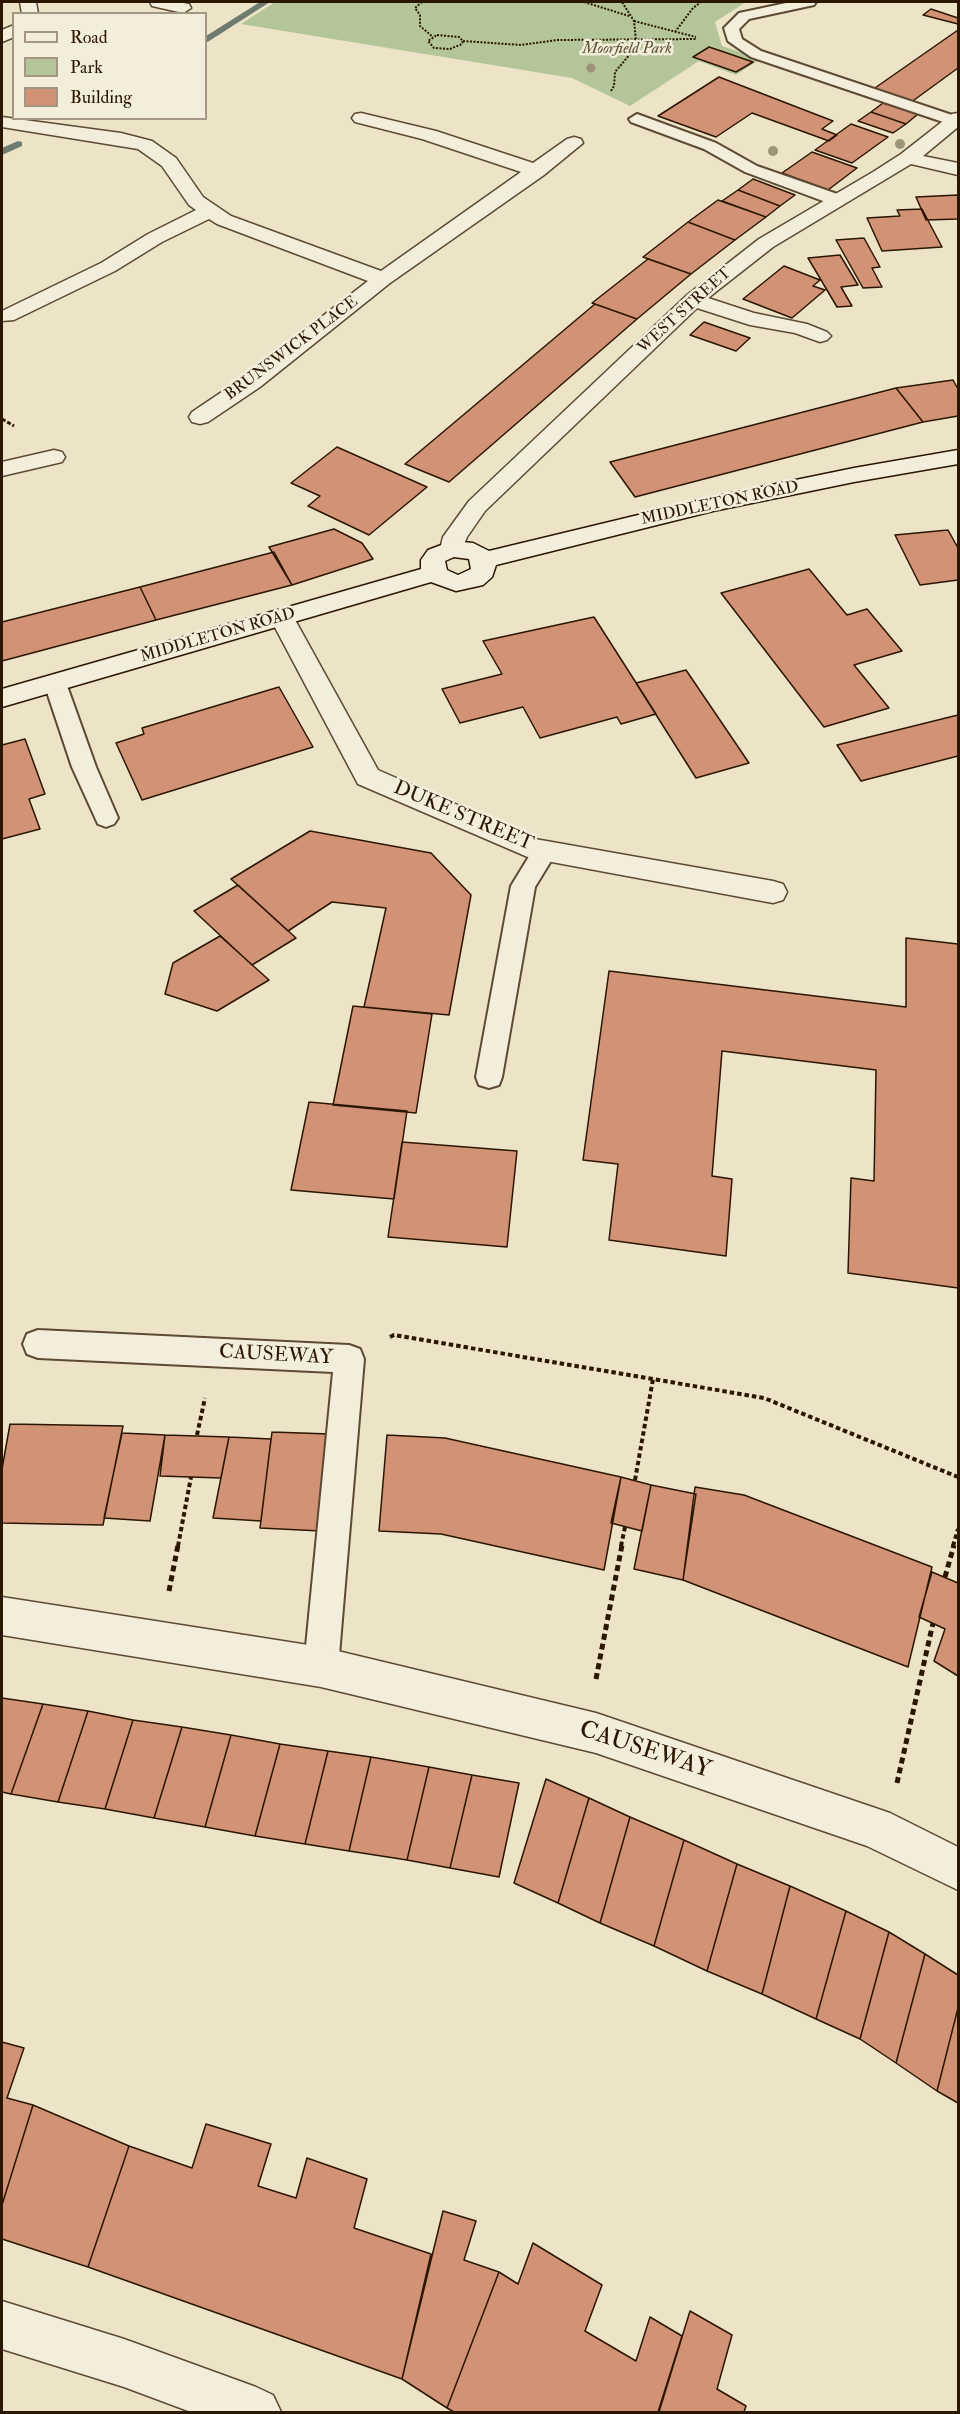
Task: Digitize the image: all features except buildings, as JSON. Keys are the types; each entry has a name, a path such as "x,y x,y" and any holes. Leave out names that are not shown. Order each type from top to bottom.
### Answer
{"street":[{"path":"158,2 183,8"},
{"path":"361,118 429,135 537,171"},
{"name":"WEST STREET","path":"452,549 454,537 477,506 693,300 766,243 908,158 956,119"},
{"name":"BRUNSWICK PLACE","path":"2,122 113,138 145,145 163,156 196,201 224,220 383,279"},
{"name":"BRUNSWICK PLACE","path":"200,417 252,382 383,279 574,143"},
{"path":"908,158 958,169"},
{"path":"4,315 108,267 155,238 209,211"},
{"path":"693,300 750,319 800,328 820,336"},
{"path":"2,469 54,458"},
{"name":"MIDDLETON ROAD","path":"483,560 713,504 854,475 958,458"},
{"path":"452,549 473,551 483,560 483,572 466,582 445,580 435,573 432,566 433,560 437,555 452,549"},
{"name":"MIDDLETON ROAD","path":"2,698 435,573"},
{"name":"DUKE STREET","path":"282,618 329,701 368,777 530,848 773,892"},
{"name":"CAUSEWAY","path":"2,1616 321,1667 586,1731 886,1833 958,1869"},
{"path":"2,2325 124,2363 256,2412"}],"lane":[{"path":"809,2 744,16 730,28 735,41 756,54 956,119"},
{"path":"637,119 710,146 742,162 751,170 837,200"},
{"path":"55,683 84,767 106,818"},
{"path":"489,1077 523,886 545,850"},
{"name":"CAUSEWAY","path":"39,1344 349,1359 321,1667"}],"path":[{"path":"422,2 415,8 420,15 420,26 433,37 454,35 463,41 521,45 557,40 702,39"},
{"path":"584,2 629,16"},
{"path":"622,2 634,21 675,32 693,8 701,2"},
{"path":"609,94 614,86 615,72 631,53 636,40 634,21"},
{"path":"433,37 428,44 439,49 456,48 463,41"},
{"path":"349,1359 394,1335 764,1398 958,1477"},
{"path":"635,1480 653,1378"},
{"path":"159,1641 191,1477"},
{"path":"586,1731 625,1527"},
{"path":"945,1577 958,1529"},
{"path":"886,1833 933,1623"}],"green space":[{"name":"Moorfield Park","path":"275,2 746,2 715,22 722,46 761,59 736,75 699,61 630,106 572,78 241,24"}],"waterway":[{"path":"207,39 265,2"},
{"path":"2,152 18,144"}]}
